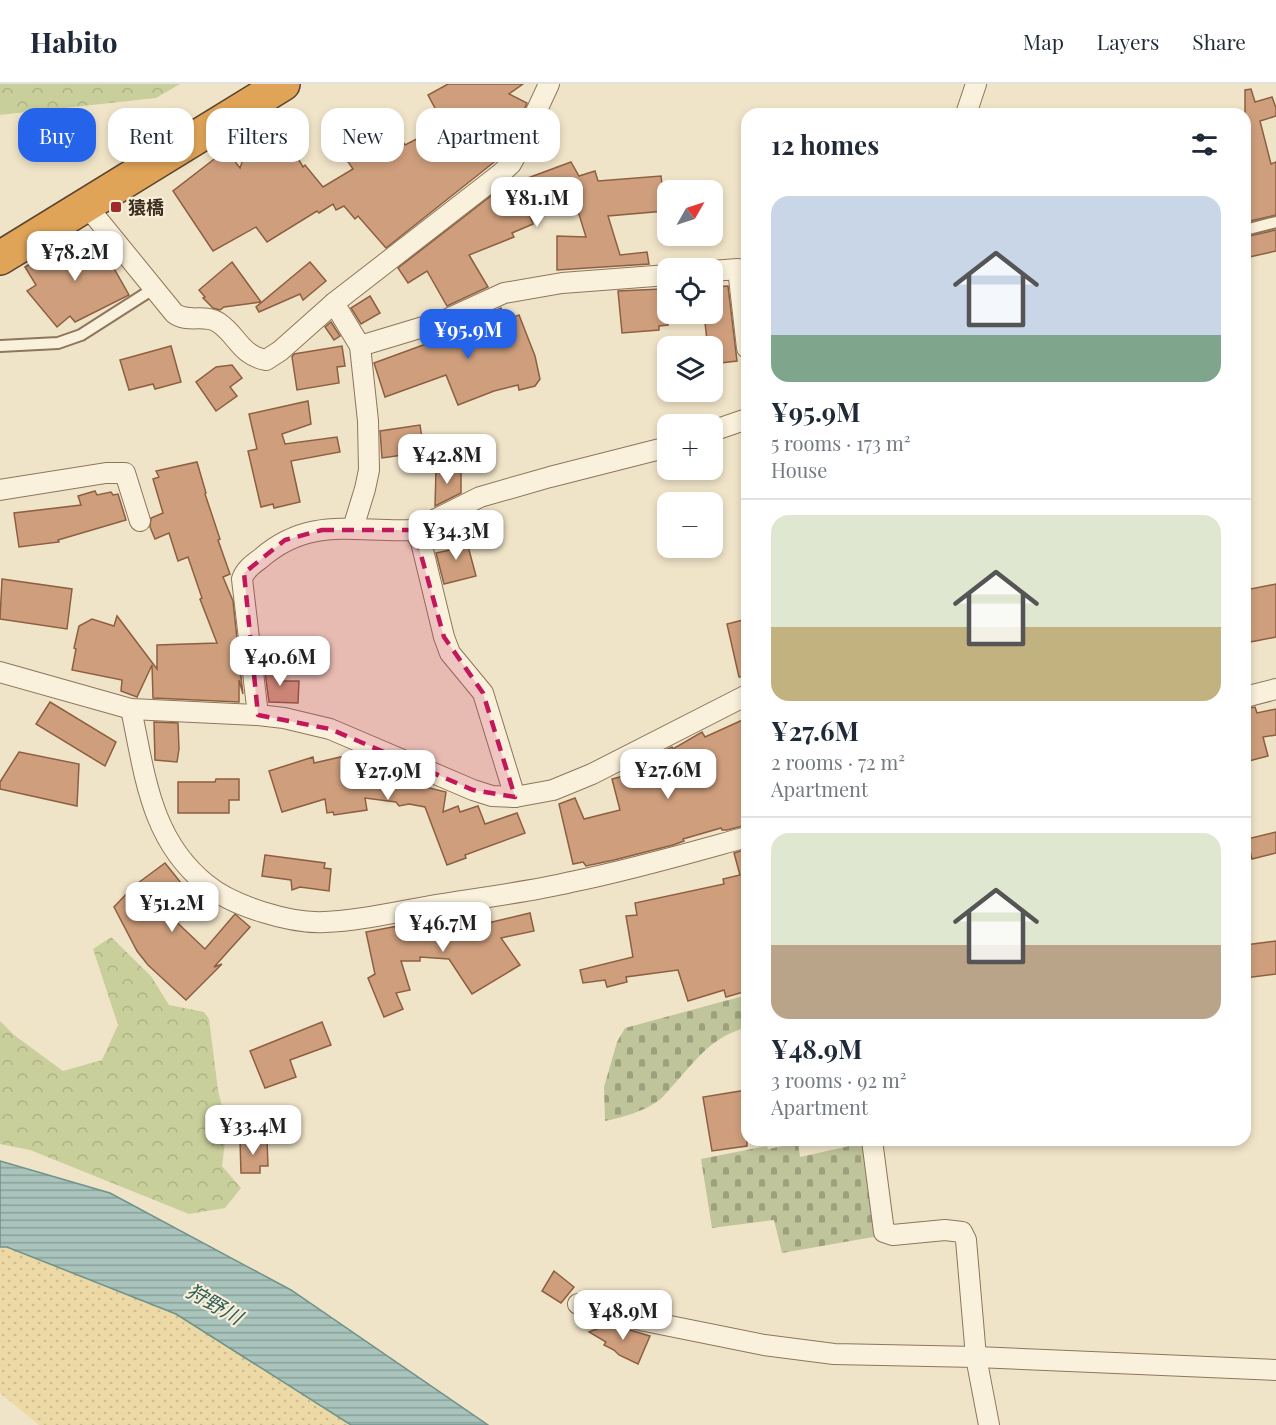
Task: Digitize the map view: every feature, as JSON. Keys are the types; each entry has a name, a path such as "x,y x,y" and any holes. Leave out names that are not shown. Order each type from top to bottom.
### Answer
{"highway":[{"path":"0,258 283,84"}],"street":[{"path":"86,205 153,289 179,317 206,319 219,323 247,353 266,360 280,351 334,303 499,176 511,164 549,84"},
{"path":"968,108 976,84"},
{"path":"723,270 741,269"},
{"path":"360,346 443,321 504,293 562,283 657,276"},
{"path":"334,303 360,346 368,420 369,470 353,528"},
{"path":"723,427 741,421"},
{"path":"258,715 242,579 244,573 285,540 303,533 353,528 414,530 480,497 657,450"},
{"path":"0,490 106,473 125,473 140,521"},
{"path":"414,530 421,542 450,653 483,693 515,797"},
{"path":"0,672 131,709 258,715 330,729 473,790 492,796 515,797 553,790 592,774 741,698"},
{"path":"1251,695 1276,689"},
{"path":"131,709 150,800 159,826 186,864 207,885 265,914 295,920 325,922 377,915 569,883 651,864 741,839"},
{"path":"873,1146 884,1232 893,1235 945,1230 962,1232 966,1240 976,1357 989,1425"},
{"path":"578,1304 645,1321 764,1345 834,1354 976,1357 1276,1370"}],"lane":[{"path":"1251,228 1276,222"},
{"path":"0,346 58,343 81,335 153,289"}],"highlighted area":[{"path":"322,530 414,530 444,637 483,693 515,797 473,790 330,729 258,715 244,573 285,540"}],"green space":[{"path":"0,84 180,84 156,98 64,108 18,108 18,113 0,115"},
{"path":"111,937 151,976 169,1005 204,1012 209,1019 218,1090 227,1127 222,1166 241,1188 225,1208 189,1214 30,1150 0,1144 0,1021 14,1035 63,1071 102,1060 118,1025 93,949"},
{"path":"741,997 741,1029 725,1036 708,1048 658,1101 626,1116 605,1121 604,1087 617,1042 625,1028"},
{"path":"767,1146 768,1149 798,1146 800,1157 850,1146 864,1146 879,1236 782,1253 774,1220 712,1228 701,1159"}],"sand":[{"path":"0,1247 6,1247 176,1314 351,1425 39,1425 0,1393"}],"water":[{"name":"狩野川","path":"0,1161 110,1193 291,1290 488,1425 351,1425 176,1314 7,1247 0,1247"}],"building":[{"path":"448,84 523,84 509,94 527,103 525,108 435,108 428,95"},
{"path":"1251,89 1255,102 1272,97 1276,108 1276,116 1260,121 1271,164 1276,162 1276,215 1251,221 1251,108 1245,108 1245,90"},
{"path":"416,139 416,162 494,162 386,248 358,216 355,219 344,206 336,210 333,204 319,213 317,211 267,242 256,227 213,251 173,191 210,162 235,162 240,168 242,162 300,162 323,187 353,169 348,162 404,162 404,143 405,145"},
{"path":"571,162 579,176 595,171 598,181 661,176 661,180 657,180 657,212 608,216 620,255 647,252 649,264 557,270 557,236 586,237 570,185 524,201 533,224 512,233 514,237 469,255 488,287 447,306 427,271 408,283 398,268 514,178 517,182"},
{"path":"1276,230 1276,251 1251,257 1251,236"},
{"path":"95,235 129,295 75,322 70,316 57,327 27,291 36,285 25,267 55,249 58,255"},
{"path":"232,262 261,302 224,307 220,310 213,308 199,290"},
{"path":"310,262 326,281 303,300 300,294 259,312 256,307"},
{"path":"723,286 728,286 737,361 723,363 723,336 707,336 705,324 723,324"},
{"path":"657,289 657,324 668,325 659,326 659,330 622,333 618,291"},
{"path":"370,296 380,313 361,324 351,308"},
{"path":"501,308 510,319 519,315 535,356 540,379 535,386 519,390 518,385 494,391 458,405 446,375 385,397 374,363 456,333 455,330 459,327"},
{"path":"331,322 340,336 334,340 325,327"},
{"path":"171,346 181,382 155,389 153,384 129,390 120,360"},
{"path":"342,346 345,366 337,367 339,383 297,390 292,357 294,354"},
{"path":"232,365 242,378 230,387 237,396 216,411 196,382 216,367"},
{"path":"308,401 311,424 282,434 285,444 337,437 340,452 291,461 300,502 274,508 273,504 261,507 248,451 257,449 249,414"},
{"path":"420,425 424,452 382,458 380,431"},
{"path":"197,462 220,539 218,540 230,574 223,577 233,601 243,694 239,680 239,702 153,698 152,665 137,697 121,691 122,680 72,670 79,626 92,619 114,626 117,616 157,669 157,645 217,643 200,599 202,598 188,557 178,561 169,533 155,539 150,527 151,518 163,513 153,479 159,477 156,471"},
{"path":"436,470 461,470 461,493 435,506"},
{"path":"95,491 97,495 111,492 113,495 118,494 126,520 58,540 59,542 19,547 14,513 81,505 78,496"},
{"path":"465,535 476,576 444,584 436,553 450,550 448,539"},
{"path":"2,579 72,589 67,629 0,619"},
{"path":"1276,584 1276,637 1251,642 1251,589"},
{"path":"741,620 741,677 739,677 727,624"},
{"path":"265,655 281,681 299,681 298,703 269,702 263,656"},
{"path":"50,702 116,742 105,766 36,724"},
{"path":"1255,707 1257,713 1276,709 1276,735 1263,737 1268,756 1251,760 1251,708"},
{"path":"741,721 741,826 727,830 721,828 683,839 684,841 673,845 614,860 586,866 583,862 573,864 559,804 575,798 584,819 620,810 612,779 627,775 625,770 672,747 673,749 702,732 705,737"},
{"path":"154,722 178,723 177,762 155,760"},
{"path":"19,752 79,764 77,806 0,789 0,782"},
{"path":"349,755 399,771 398,777 446,792 443,812 458,806 460,812 478,806 485,824 517,813 525,833 465,855 466,858 447,865 425,807 409,804 399,806 396,802 365,798 367,810 334,815 333,812 327,813 325,799 282,812 269,771 313,757 314,763"},
{"path":"216,779 239,779 239,800 229,800 229,813 178,813 178,782 215,782"},
{"path":"1276,832 1276,853 1252,859 1251,838"},
{"path":"741,851 741,993 726,997 724,990 688,1001 678,970 626,977 627,982 607,987 605,980 583,983 580,970 633,957 626,916 637,915 635,903 724,884 723,879 740,875 734,853"},
{"path":"265,855 325,863 324,868 331,869 329,891 300,887 292,890 291,880 262,876"},
{"path":"165,863 189,893 166,912 205,949 235,914 250,927 214,967 222,964 186,1000 148,965 137,951 114,907 134,886"},
{"path":"530,913 534,931 501,938 520,965 472,994 449,959 420,957 420,961 401,961 410,990 396,993 403,1009 384,1017 368,978 375,974 366,932 398,926 398,929 472,915 475,926"},
{"path":"1276,941 1276,974 1251,977 1251,944"},
{"path":"322,1022 331,1045 290,1060 296,1077 265,1088 250,1051"},
{"path":"741,1091 741,1146 747,1146 712,1151 703,1097"},
{"path":"240,1140 267,1140 268,1166 260,1166 260,1173 241,1173"},
{"path":"554,1271 574,1287 561,1303 542,1291"},
{"path":"610,1324 650,1336 638,1364 619,1355 604,1345 606,1342 589,1332"}],"place":[{"name":"猿橋","path":"116,207"}]}
